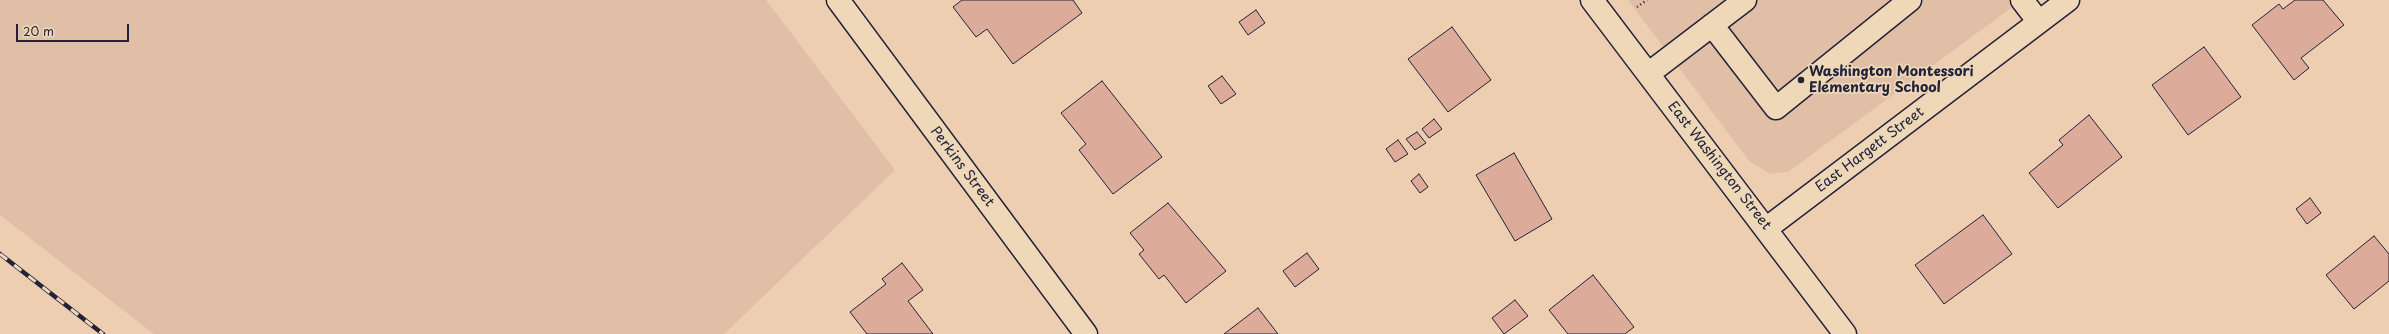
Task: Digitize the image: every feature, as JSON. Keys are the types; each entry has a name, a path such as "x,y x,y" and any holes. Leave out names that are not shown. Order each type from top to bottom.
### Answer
{"street":[{"name":"Perkins Street","path":"838,0 1086,334"},
{"name":"East Washington Street","path":"1592,0 1767,228 1845,334"},
{"path":"1648,74 1745,0"},
{"path":"1712,25 1776,108 1910,0"},
{"path":"2022,0 2039,22"},
{"name":"East Hargett Street","path":"1767,228 2068,0"}],"path":[{"path":"1636,8 1647,0"}],"shaded area":[{"path":"0,0 766,0 895,170 724,334 154,334 0,215"},
{"name":"Washington Montessori Elementary School","path":"1628,0 2022,0 1788,172 1770,174 1749,161"}],"building":[{"path":"962,0 1073,0 1082,13 1013,64 987,29 976,37 953,7"},
{"path":"2295,0 2323,0 2344,25 2301,58 2309,68 2294,80 2252,25 2279,4 2283,9"},
{"path":"1256,10 1265,23 1248,35 1239,22"},
{"path":"1452,27 1491,80 1448,112 1408,59"},
{"path":"2204,47 2241,97 2188,135 2152,85"},
{"path":"1222,76 1236,94 1221,104 1208,86"},
{"path":"1102,81 1162,157 1113,194 1079,150 1086,144 1061,113"},
{"path":"2089,115 2122,157 2058,208 2029,173 2063,145 2059,140"},
{"path":"1434,119 1442,129 1429,138 1422,129"},
{"path":"1417,132 1426,143 1415,150 1406,139"},
{"path":"1398,140 1408,154 1395,162 1386,149"},
{"path":"1514,153 1552,219 1515,241 1476,175"},
{"path":"1419,174 1428,187 1420,193 1411,181"},
{"path":"2310,198 2321,213 2307,224 2296,209"},
{"path":"1168,203 1226,271 1186,303 1164,275 1159,279 1139,254 1144,250 1130,233"},
{"path":"1983,215 2012,254 1944,304 1915,265"},
{"path":"2374,236 2389,254 2389,281 2354,309 2326,275"},
{"path":"1307,253 1319,269 1295,287 1283,271"},
{"path":"902,263 923,290 908,301 933,334 867,334 850,312 886,284 882,279"},
{"path":"1593,275 1634,327 1625,334 1568,334 1549,310"},
{"path":"1515,300 1528,316 1504,334 1492,318"},
{"path":"1258,308 1278,334 1224,334"}],"railway":[{"path":"0,254 103,334"}],"place":[{"name":"Washington Montessori Elementary School","path":"1801,80"}]}
